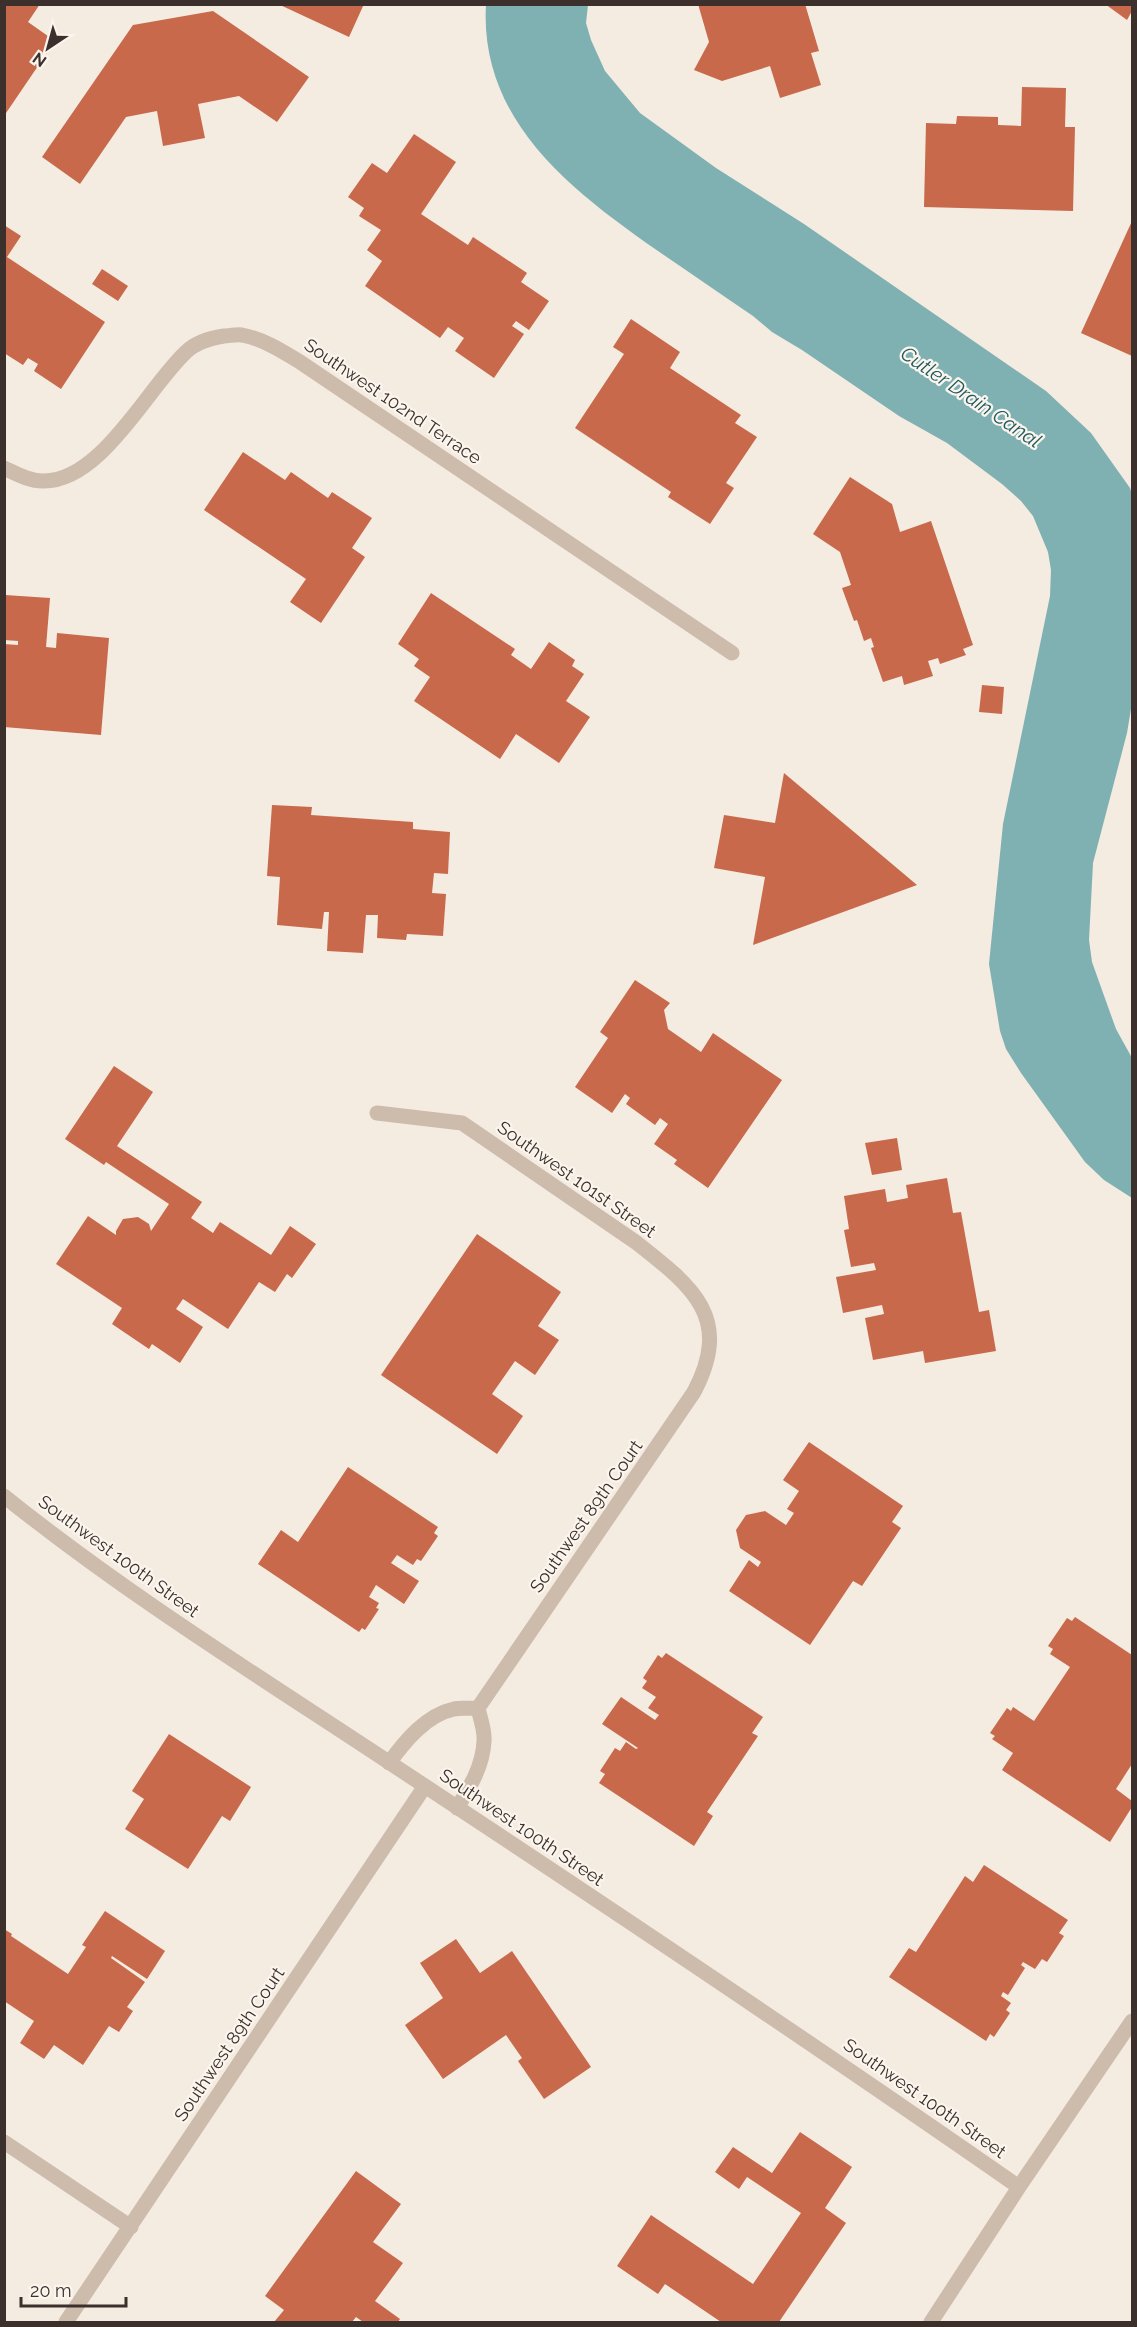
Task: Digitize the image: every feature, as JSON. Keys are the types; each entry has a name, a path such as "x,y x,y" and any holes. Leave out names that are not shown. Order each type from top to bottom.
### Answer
{"street":[{"name":"Southwest 102nd Terrace","path":"4,468 25,478 44,481 63,478 79,472 107,446 187,350 212,338 240,334 270,345 300,362 732,653"},
{"name":"Southwest 101st Street","path":"377,1113 462,1123 664,1264 693,1293 709,1323 711,1339"},
{"name":"Southwest 89th Court","path":"478,1708 685,1406 707,1363 711,1339"},
{"name":"Southwest 100th Street","path":"4,1496 31,1518 244,1668 850,2070 1019,2187"},
{"path":"389,1763 415,1731 435,1718 453,1709 478,1708 484,1740 480,1763 473,1781 457,1808"},
{"name":"Southwest 89th Court","path":"66,2322 424,1786"},
{"path":"931,2322 1132,2021"},
{"path":"4,2142 131,2227"}],"water":[{"name":"Cutler Drain Canal","path":"486,4 588,5 586,23 605,71 640,113 716,168 804,224 1046,391 1091,433 1130,488 1132,495 1132,703 1127,733 1093,863 1089,940 1092,962 1116,1029 1132,1058 1132,1198 1104,1180 1085,1162 1006,1049 1000,1031 989,964 1003,824 1050,596 1051,570 1048,552 1033,516 1021,501 1002,484 947,443 899,416 772,332 753,316 626,228 564,177 537,149 515,118 498,84 488,46"}],"building":[{"path":"4,4 40,4 28,22 55,41 4,116"},
{"path":"278,4 364,4 349,37"},
{"path":"698,4 805,4 819,51 811,53 821,85 780,98 770,66 722,81 694,70 709,42"},
{"path":"1105,4 1132,4 1132,11 1127,20"},
{"path":"213,11 309,77 277,122 239,96 198,104 205,138 163,146 157,111 126,117 80,184 42,157 133,25"},
{"path":"1022,87 1066,88 1065,127 1075,127 1073,211 924,207 926,123 956,124 957,116 998,117 998,125 1021,126"},
{"path":"414,134 456,162 421,214 468,245 473,237 527,273 521,282 549,301 529,330 516,321 512,326 524,334 494,378 455,351 464,338 448,327 440,338 365,286 382,261 367,250 381,230 359,216 364,208 348,197 372,163 387,173"},
{"path":"1132,221 1132,356 1081,333"},
{"path":"4,225 21,236 7,257 105,322 61,389 34,371 38,364 28,358 23,365 4,353"},
{"path":"102,269 128,286 118,301 92,284"},
{"path":"631,319 680,352 670,368 741,415 735,423 757,437 726,483 734,488 710,524 668,497 671,492 575,428 624,354 613,347"},
{"path":"243,452 285,480 291,472 328,498 332,492 372,518 352,548 365,557 321,623 290,602 306,579 204,510"},
{"path":"850,477 892,504 900,532 931,521 973,645 963,649 966,655 940,664 938,658 928,661 933,676 904,685 902,676 883,682 871,648 874,647 871,638 864,641 842,588 851,585 840,552 813,534"},
{"path":"431,593 515,649 511,655 531,669 549,642 575,660 572,666 584,674 566,701 590,717 559,763 516,734 500,759 414,701 430,677 414,666 419,659 398,644"},
{"path":"5,595 50,598 46,647 56,648 57,633 109,638 101,735 4,727 4,644 18,645 18,641 4,640"},
{"path":"982,685 1004,687 1002,714 979,712"},
{"path":"784,773 917,885 753,945 765,877 714,868 724,815 775,823"},
{"path":"272,805 312,807 311,815 413,822 413,829 450,832 448,874 434,873 432,893 446,894 443,936 407,934 406,940 377,938 378,915 366,915 363,953 327,951 329,912 324,912 322,929 277,925 280,877 267,876"},
{"path":"635,980 670,1003 664,1010 668,1029 701,1052 713,1033 782,1080 708,1188 674,1164 677,1160 654,1144 668,1124 660,1118 655,1125 626,1104 630,1098 625,1094 612,1113 575,1087 608,1038 600,1032"},
{"path":"114,1066 153,1092 117,1146 202,1202 191,1218 213,1233 220,1222 271,1255 290,1226 316,1244 292,1278 287,1274 275,1292 259,1282 228,1329 183,1299 176,1309 203,1327 180,1363 152,1344 149,1349 112,1324 122,1308 56,1264 88,1216 116,1235 123,1219 138,1217 149,1224 151,1231 169,1204 106,1162 104,1165 65,1139"},
{"path":"897,1138 902,1170 872,1175 865,1143"},
{"path":"947,1178 953,1213 961,1212 979,1312 989,1310 996,1351 925,1363 923,1351 873,1360 865,1318 884,1314 882,1305 843,1313 836,1277 876,1270 874,1263 851,1267 844,1230 849,1229 844,1196 885,1189 887,1202 908,1198 906,1185"},
{"path":"477,1234 561,1292 538,1326 559,1340 535,1375 515,1361 492,1394 523,1416 497,1454 381,1375"},
{"path":"809,1442 903,1506 892,1522 901,1528 862,1586 853,1581 810,1645 729,1591 749,1560 758,1567 761,1562 740,1548 736,1530 746,1515 765,1511 786,1525 794,1513 787,1509 799,1491 783,1480"},
{"path":"348,1467 438,1527 434,1533 438,1536 421,1561 417,1559 413,1565 397,1555 391,1563 419,1581 404,1604 376,1585 369,1597 379,1603 376,1608 379,1609 365,1630 362,1628 359,1632 258,1564 281,1530 298,1542"},
{"path":"1075,1617 1132,1655 1132,1764 1116,1789 1132,1801 1132,1807 1110,1842 1002,1770 1013,1753 992,1739 995,1736 990,1733 1007,1708 1011,1711 1013,1707 1034,1721 1070,1667 1050,1654 1053,1649 1048,1646 1067,1618 1072,1621"},
{"path":"666,1653 763,1717 752,1733 758,1736 707,1812 713,1816 694,1846 599,1783 605,1774 600,1771 615,1748 620,1751 626,1742 638,1748 602,1724 621,1697 655,1720 659,1715 648,1708 656,1697 642,1688 647,1681 643,1678 658,1655 662,1658"},
{"path":"169,1734 251,1787 230,1821 222,1816 188,1869 125,1829 144,1799 132,1791"},
{"path":"984,1865 1068,1920 1059,1933 1064,1936 1047,1962 1042,1959 1035,1969 1023,1962 1021,1965 1025,1968 1008,1995 1003,1992 1001,1996 1011,2003 1006,2010 1010,2013 994,2037 990,2034 986,2041 889,1977 909,1948 916,1952 965,1876 973,1882"},
{"path":"105,1911 165,1951 147,1979 112,1956 111,1958 145,1982 127,2007 133,2011 119,2032 109,2026 83,2065 54,2045 44,2059 20,2043 34,2021 4,2001 4,1929 68,1974 86,1947 82,1945"},
{"path":"456,1939 480,1973 512,1951 591,2067 544,2099 518,2061 522,2058 506,2035 443,2079 405,2025 443,1998 420,1963"},
{"path":"800,2132 852,2167 825,2208 846,2223 779,2322 721,2322 665,2284 658,2294 617,2266 651,2215 753,2284 801,2213 747,2177 739,2189 715,2172 733,2147 772,2173"},
{"path":"356,2171 401,2204 373,2242 403,2263 375,2301 400,2319 398,2322 363,2322 356,2317 352,2322 274,2322 284,2310 265,2296"}]}
